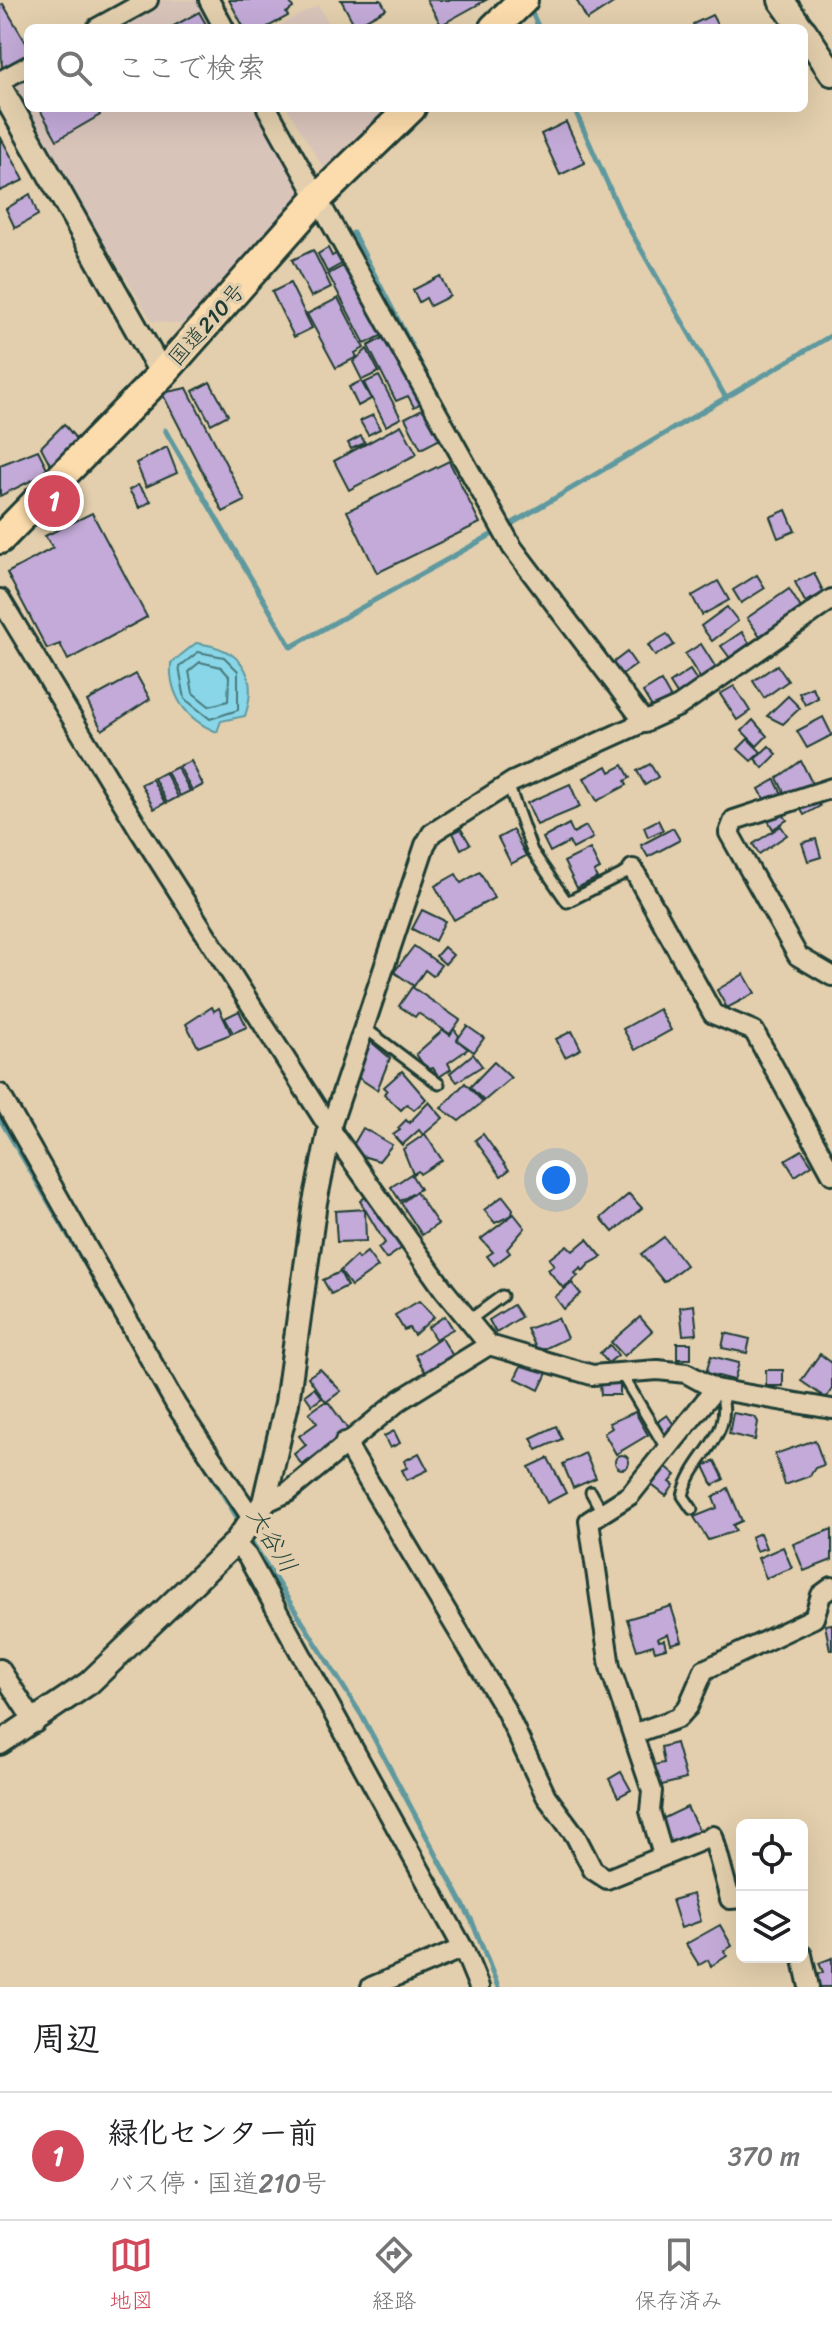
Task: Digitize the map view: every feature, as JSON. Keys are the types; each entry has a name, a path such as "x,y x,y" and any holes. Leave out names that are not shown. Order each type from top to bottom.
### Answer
{"highway":[{"path":"498,24 523,0"},
{"name":"国道210号","path":"0,539 162,374 316,200 407,112"}],"main road":[{"path":"781,0 799,24"},
{"path":"808,37 832,73"}],"street":[{"path":"104,24 148,0"},
{"path":"209,0 222,24"},
{"path":"24,69 0,84 162,374"},
{"path":"269,112 512,547 645,723"},
{"path":"0,599 140,831 330,1129 468,1321 489,1345 592,1375 658,1370 686,1373 718,1389 832,1409"},
{"path":"259,1512 287,1403 315,1202 330,1129 425,845 447,820 508,784 645,723 711,687 832,599"},
{"path":"832,788 754,811 734,820 729,833 798,956 832,976"},
{"path":"633,869 713,1014 754,1031 832,1174"},
{"path":"0,1094 176,1405 259,1512"},
{"path":"0,1743 35,1723 89,1683 235,1543 259,1512 288,1492 345,1442 400,1400 489,1345"},
{"path":"663,1855 650,1811 652,1791 610,1667 589,1521 630,1495 718,1389"},
{"path":"345,1442 505,1709 546,1796 575,1835 593,1870 607,1879 713,1836 730,1899 736,1898"},
{"path":"235,1543 247,1556 463,1948 479,1987"},
{"path":"633,1734 678,1718 688,1707 704,1670 814,1618 821,1595 832,1587"},
{"path":"0,1669 35,1723"},
{"path":"371,1987 463,1948"},
{"path":"804,1963 809,1987"}],"lane":[{"path":"508,784 532,851 567,902 633,869"},
{"path":"365,1028 439,1084"},
{"path":"468,1321 502,1296"},
{"path":"621,1373 667,1450"},
{"path":"692,1509 683,1496 686,1482 718,1436 727,1407 718,1389"},
{"path":"591,1492 602,1512"}],"shaded area":[{"path":"161,0 203,0 216,24 118,24"},
{"path":"318,5 330,24 282,24"},
{"path":"24,77 24,112 262,112 307,197 188,325 152,321 8,86"},
{"path":"289,112 395,112 329,177"}],"water":[{"path":"196,643 224,650 234,657 242,665 250,687 245,716 221,721 217,732 188,713 173,686 171,663"}],"building":[{"path":"229,0 289,0 293,8 286,13 288,16 273,24 242,24"},
{"path":"341,0 381,0 386,9 354,24"},
{"path":"427,0 486,0 443,24"},
{"path":"579,0 618,0 587,20 577,1"},
{"path":"3,4 24,39 24,59 2,71 0,5"},
{"path":"199,12 206,24 177,24"},
{"path":"712,15 717,24 693,24"},
{"path":"41,112 99,112 100,115 57,140"},
{"path":"566,122 585,163 560,175 541,134"},
{"path":"0,136 24,180 0,191"},
{"path":"30,194 38,215 15,228 6,209"},
{"path":"328,248 332,256 339,252 345,262 327,272 318,254"},
{"path":"313,250 331,287 311,297 292,260"},
{"path":"345,265 383,335 365,344 328,274"},
{"path":"440,276 450,296 430,306 426,298 419,302 413,290"},
{"path":"290,283 312,328 294,337 272,292"},
{"path":"338,298 364,348 355,353 357,357 336,368 307,314"},
{"path":"388,335 423,402 414,407 408,396 396,401 368,346"},
{"path":"367,349 379,372 362,380 353,362"},
{"path":"379,376 401,418 386,426 364,383"},
{"path":"361,381 371,399 358,406 349,387"},
{"path":"210,382 228,415 211,424 193,391"},
{"path":"187,388 245,501 223,512 162,393"},
{"path":"426,407 442,438 421,449 405,418"},
{"path":"373,415 380,429 368,435 360,421"},
{"path":"64,424 77,440 51,466 41,447"},
{"path":"401,425 417,454 349,490 334,461"},
{"path":"361,436 365,443 351,449 348,443"},
{"path":"167,447 177,473 146,487 136,463"},
{"path":"38,450 49,472 0,496 0,465"},
{"path":"449,461 480,523 377,573 347,511"},
{"path":"138,485 151,501 140,508 129,490"},
{"path":"786,510 795,531 778,538 770,517"},
{"path":"92,513 147,617 68,660 60,644 47,649 7,573 53,548 45,536"},
{"path":"814,573 824,593 805,602 795,582"},
{"path":"757,575 765,588 741,603 733,590"},
{"path":"718,581 729,600 702,615 692,596"},
{"path":"789,589 801,608 760,636 747,618"},
{"path":"727,607 738,621 712,641 701,626"},
{"path":"742,632 750,644 730,658 721,646"},
{"path":"667,634 674,645 655,656 648,645"},
{"path":"701,644 718,671 702,681 685,654"},
{"path":"627,652 636,665 619,677 610,665"},
{"path":"777,665 788,681 764,698 753,681"},
{"path":"690,670 699,684 679,697 670,683"},
{"path":"136,674 150,699 102,730 87,701"},
{"path":"661,681 671,699 653,709 643,692"},
{"path":"734,686 750,711 737,720 720,694"},
{"path":"812,687 818,698 805,705 799,693"},
{"path":"788,696 800,708 783,724 767,716"},
{"path":"823,717 832,735 807,748 797,731"},
{"path":"753,720 767,736 757,746 742,731"},
{"path":"748,739 761,752 751,761 738,749"},
{"path":"769,746 777,754 763,768 755,759"},
{"path":"191,761 203,785 192,791 179,766"},
{"path":"801,761 813,785 785,794 777,778"},
{"path":"650,764 658,777 645,785 637,771"},
{"path":"623,765 630,778 625,781 627,785 597,801 584,778 607,766 610,772"},
{"path":"177,767 190,791 180,796 167,772"},
{"path":"165,772 178,797 167,803 154,778"},
{"path":"152,779 165,803 154,809 141,784"},
{"path":"775,780 783,796 767,804 759,789"},
{"path":"570,784 580,807 537,825 527,803"},
{"path":"815,797 820,806 804,815 799,806"},
{"path":"779,809 787,820 773,829 766,817"},
{"path":"658,820 663,830 648,837 644,827"},
{"path":"569,824 573,833 586,826 593,838 573,849 569,842 550,852 543,838"},
{"path":"781,826 787,835 759,854 753,844"},
{"path":"673,828 680,840 648,857 641,845"},
{"path":"461,829 470,844 461,849 453,833"},
{"path":"513,830 526,856 511,864 498,838"},
{"path":"816,839 821,857 808,861 802,843"},
{"path":"590,849 600,869 594,872 597,878 577,888 564,862"},
{"path":"480,872 494,898 454,920 435,886 456,874 461,883"},
{"path":"422,910 445,921 435,941 412,929"},
{"path":"414,946 441,965 433,976 425,970 414,986 394,972"},
{"path":"444,947 453,955 445,964 436,956"},
{"path":"744,974 755,993 727,1008 717,990"},
{"path":"412,987 460,1020 450,1034 418,1013 415,1017 399,1006"},
{"path":"212,1007 214,1011 219,1008 231,1034 198,1047 186,1024"},
{"path":"659,1009 671,1030 635,1050 623,1029"},
{"path":"239,1011 247,1027 233,1033 225,1018"},
{"path":"467,1026 484,1038 474,1052 457,1040"},
{"path":"454,1029 459,1036 457,1040 468,1049 448,1063 451,1069 439,1077 433,1068 427,1070 416,1054 443,1030 450,1035"},
{"path":"572,1031 581,1049 565,1057 556,1039"},
{"path":"369,1040 390,1058 377,1090 356,1076"},
{"path":"473,1054 482,1066 457,1082 450,1073"},
{"path":"494,1062 511,1078 484,1101 470,1087"},
{"path":"402,1071 426,1099 414,1110 407,1104 401,1110 384,1094 387,1090 384,1087"},
{"path":"465,1083 483,1102 459,1121 441,1108"},
{"path":"429,1102 443,1118 423,1135 419,1130 402,1145 393,1135"},
{"path":"363,1128 392,1145 379,1161 359,1155 352,1147"},
{"path":"425,1134 442,1160 420,1174 418,1171 413,1174 403,1149"},
{"path":"483,1134 509,1170 501,1176 475,1140"},
{"path":"802,1150 812,1165 795,1176 785,1160"},
{"path":"411,1174 420,1189 400,1201 391,1187"},
{"path":"416,1192 438,1224 422,1235 401,1203"},
{"path":"629,1194 642,1208 613,1232 601,1218"},
{"path":"368,1195 402,1248 386,1259 378,1248 385,1243 360,1201"},
{"path":"503,1196 513,1209 512,1215 495,1223 484,1210"},
{"path":"365,1209 366,1241 337,1242 335,1211"},
{"path":"514,1214 525,1228 507,1249 510,1253 494,1265 487,1256 493,1252 481,1239"},
{"path":"664,1237 686,1265 664,1282 641,1254"},
{"path":"587,1239 602,1257 583,1271 581,1268 575,1273 578,1276 563,1288 548,1270 554,1265 549,1259 567,1245 573,1251"},
{"path":"367,1252 378,1267 351,1286 340,1271 356,1256 358,1259"},
{"path":"340,1272 347,1286 331,1294 323,1280"},
{"path":"572,1283 581,1294 564,1309 555,1297"},
{"path":"419,1301 434,1317 414,1335 409,1328 404,1330 395,1315"},
{"path":"513,1305 521,1317 496,1333 489,1320"},
{"path":"694,1305 697,1334 683,1335 680,1307"},
{"path":"445,1316 453,1329 435,1339 428,1327"},
{"path":"640,1317 652,1331 624,1356 611,1342"},
{"path":"558,1318 567,1338 538,1352 527,1329"},
{"path":"725,1333 750,1339 747,1353 722,1348"},
{"path":"441,1337 453,1356 426,1373 415,1355"},
{"path":"677,1343 691,1343 691,1359 677,1359"},
{"path":"610,1345 618,1355 608,1363 600,1353"},
{"path":"820,1354 832,1363 832,1389 826,1398 801,1381"},
{"path":"711,1356 739,1363 734,1380 706,1373"},
{"path":"523,1362 547,1373 539,1390 515,1378"},
{"path":"320,1369 341,1391 326,1402 308,1377"},
{"path":"766,1370 783,1370 783,1386 766,1386"},
{"path":"620,1382 620,1395 601,1395 600,1383"},
{"path":"314,1388 322,1398 312,1405 305,1395"},
{"path":"323,1403 329,1403 349,1431 302,1465 294,1454 306,1445 299,1436 317,1423 309,1413"},
{"path":"635,1412 648,1435 616,1454 604,1433 612,1428 609,1423"},
{"path":"733,1413 755,1417 758,1422 755,1440 729,1434"},
{"path":"667,1415 674,1425 669,1428 672,1433 664,1438 654,1424"},
{"path":"556,1426 562,1439 537,1450 531,1438"},
{"path":"394,1431 400,1443 390,1448 384,1436"},
{"path":"815,1440 824,1465 815,1468 810,1476 785,1485 775,1454"},
{"path":"419,1453 428,1470 407,1480 402,1470 407,1468 404,1461"},
{"path":"585,1453 596,1478 573,1488 563,1464"},
{"path":"622,1455 629,1462 622,1469 615,1462"},
{"path":"548,1458 566,1493 547,1503 529,1467"},
{"path":"715,1461 724,1479 713,1485 704,1466"},
{"path":"664,1465 676,1475 670,1482 674,1485 666,1496 649,1483"},
{"path":"728,1488 742,1521 733,1525 736,1531 708,1540 694,1517 717,1508 713,1498"},
{"path":"832,1529 832,1560 804,1571 793,1544"},
{"path":"760,1533 766,1548 756,1551 751,1537"},
{"path":"783,1547 792,1568 766,1578 758,1558"},
{"path":"671,1606 682,1641 671,1644 668,1634 658,1638 659,1641 664,1640 666,1648 655,1651 653,1645 637,1650 627,1619"},
{"path":"832,1624 832,1650 830,1650 825,1625"},
{"path":"676,1743 686,1779 658,1786 654,1765 664,1763 661,1747"},
{"path":"621,1772 631,1790 618,1797 609,1779"},
{"path":"687,1807 700,1832 669,1842 658,1821"},
{"path":"693,1894 701,1921 681,1928 672,1900"},
{"path":"720,1925 732,1946 724,1951 727,1956 711,1966 708,1960 699,1965 686,1944"},
{"path":"832,1958 832,1987 818,1987 814,1976 823,1972 819,1963"}],"waterway":[{"path":"531,11 537,24"},
{"path":"576,112 622,216 726,398"},
{"path":"353,233 437,395"},
{"path":"506,527 832,335"},
{"path":"165,430 291,647 498,531"},
{"name":"大谷川","path":"0,1119 123,1329"},
{"name":"大谷川","path":"194,1447 241,1524"},
{"name":"大谷川","path":"248,1536 362,1716 472,1921 498,1987"}],"place":[{"name":"緑化センター前","path":"54,501"}]}
